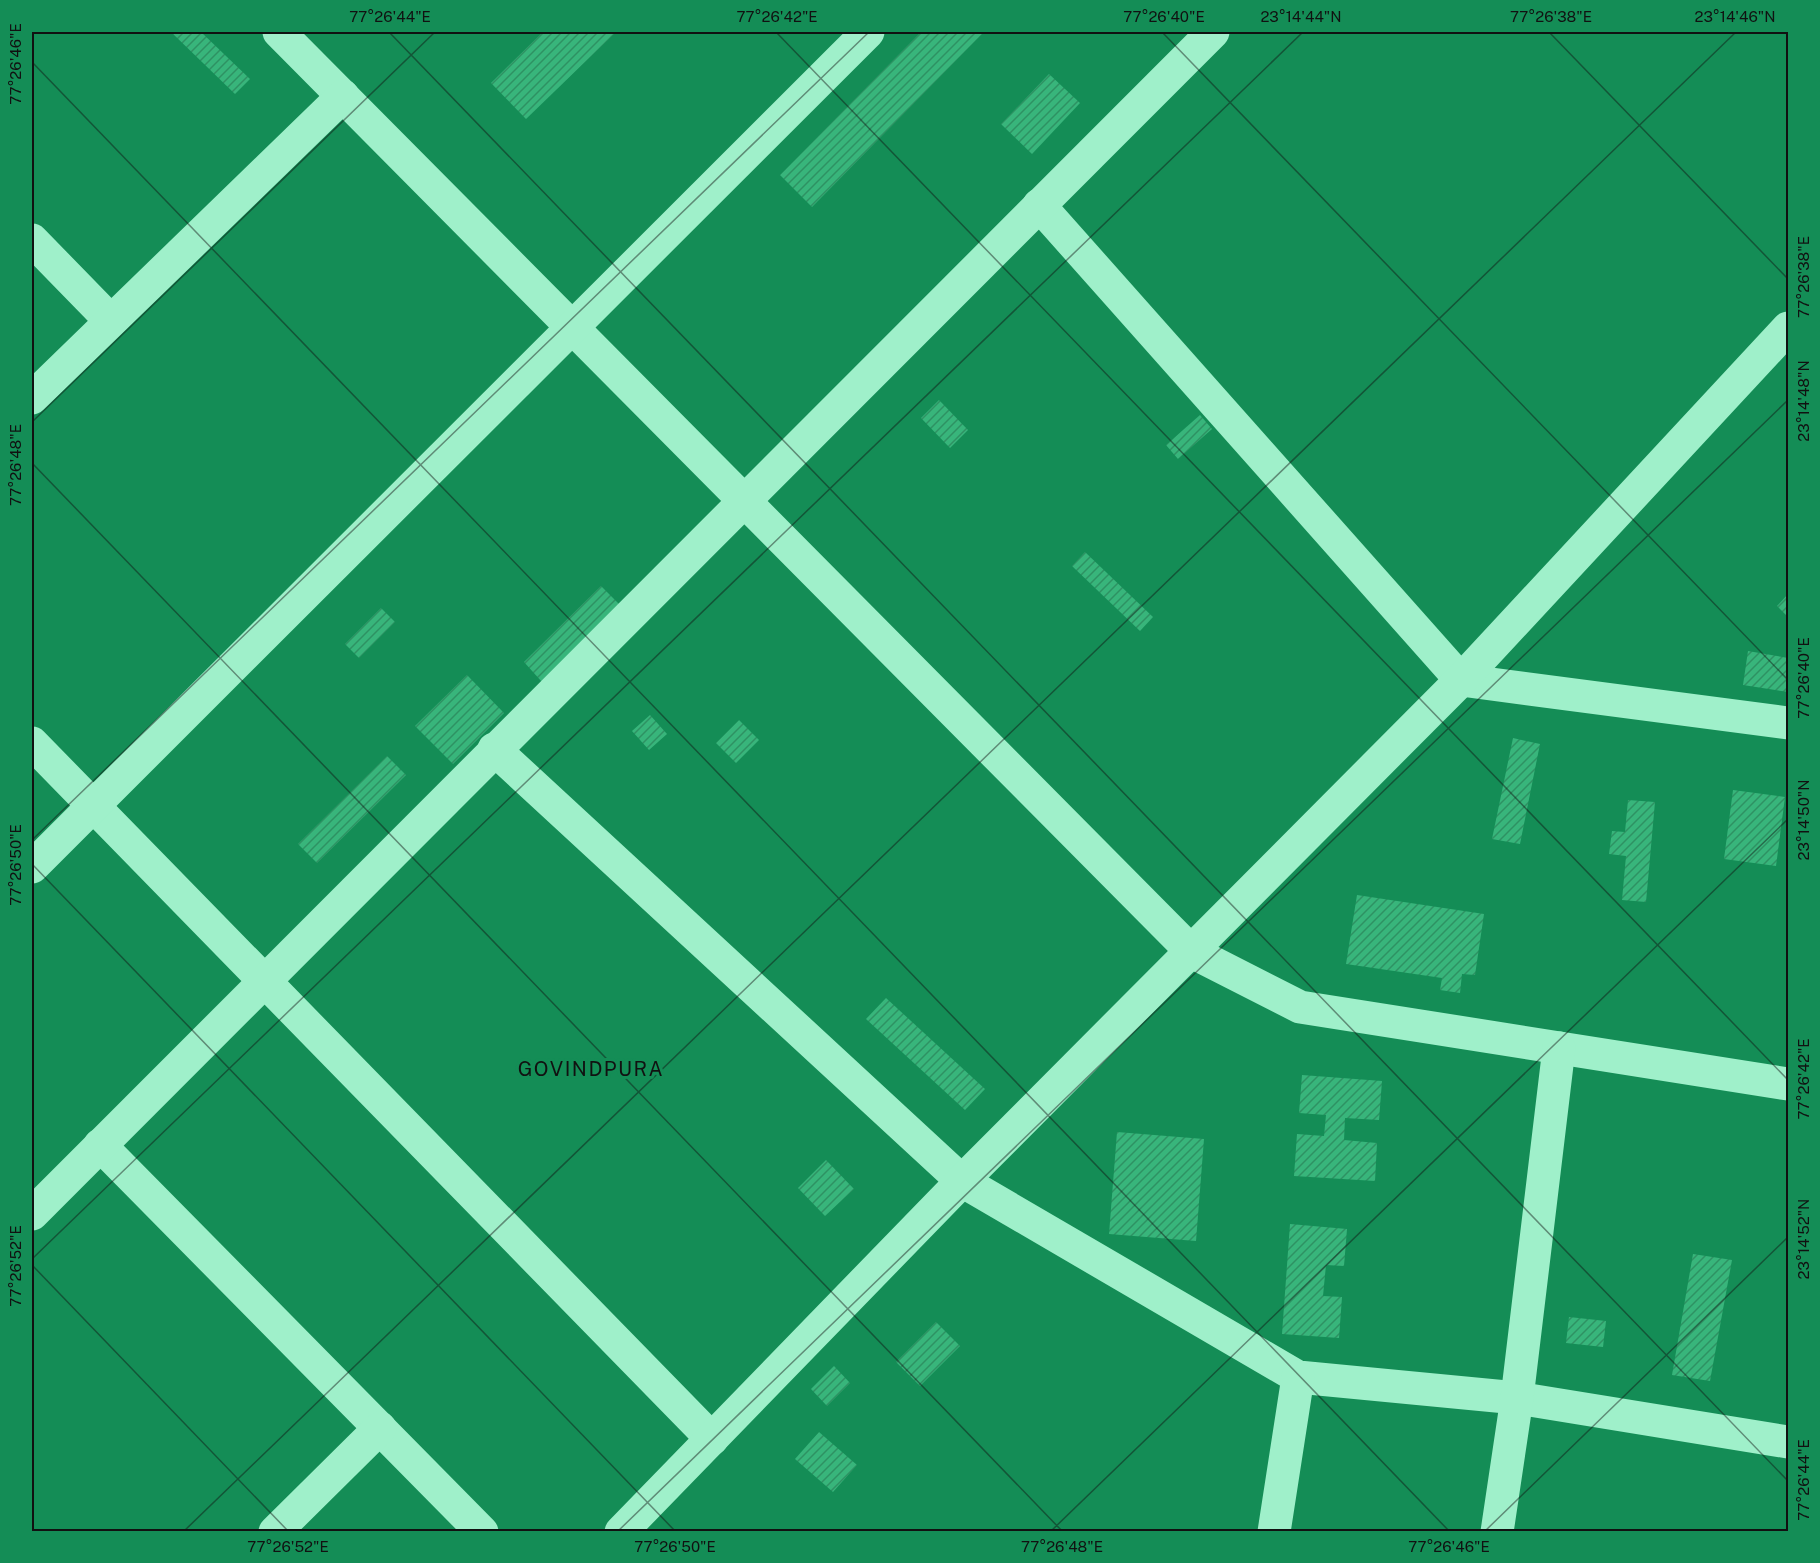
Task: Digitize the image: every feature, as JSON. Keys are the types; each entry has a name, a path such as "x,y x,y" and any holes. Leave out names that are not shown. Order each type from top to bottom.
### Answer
{"street":[{"path":"279,32 1192,952 1300,1007 1788,1084"},
{"path":"32,867 868,32"},
{"path":"32,1214 494,749 1213,32"},
{"path":"32,398 343,96"},
{"path":"1039,205 1461,680 1788,723"},
{"path":"32,240 110,320"},
{"path":"621,1532 962,1181 1461,680 1788,328"},
{"path":"32,743 712,1440"},
{"path":"494,749 962,1181 1298,1377 1517,1398 1788,1442"},
{"path":"1497,1532 1517,1398 1559,1048"},
{"path":"100,1146 483,1532"},
{"path":"1274,1532 1298,1377"},
{"path":"275,1532 380,1428"}],"building":[{"path":"171,32 201,32 250,79 235,94"},
{"path":"543,32 611,32 614,34 526,119 491,83"},
{"path":"921,32 984,32 812,207 780,175"},
{"path":"1049,74 1080,103 1032,154 1001,124"},
{"path":"939,400 968,430 950,448 921,418"},
{"path":"1200,415 1212,429 1178,459 1166,445"},
{"path":"1085,552 1153,617 1140,631 1072,566"},
{"path":"601,586 620,605 542,682 524,662"},
{"path":"1788,594 1788,617 1777,606"},
{"path":"381,608 395,622 359,658 345,644"},
{"path":"1748,651 1788,658 1788,692 1743,685"},
{"path":"467,675 504,713 453,764 415,726"},
{"path":"650,715 667,734 649,750 632,731"},
{"path":"739,720 759,740 736,763 716,743"},
{"path":"1513,738 1540,744 1520,844 1492,839"},
{"path":"387,756 406,775 317,863 298,844"},
{"path":"1733,790 1785,797 1776,866 1724,859"},
{"path":"1628,800 1655,802 1646,902 1622,900 1626,856 1609,854 1612,831 1625,832"},
{"path":"1357,895 1484,914 1475,975 1462,974 1460,993 1440,990 1442,978 1346,964"},
{"path":"886,998 985,1089 965,1110 866,1019"},
{"path":"1302,1075 1382,1081 1379,1120 1345,1118 1344,1140 1377,1143 1375,1181 1294,1176 1297,1134 1324,1136 1326,1115 1299,1113"},
{"path":"1117,1132 1204,1139 1196,1241 1109,1234"},
{"path":"826,1160 854,1189 825,1216 798,1188"},
{"path":"1290,1224 1347,1229 1344,1266 1326,1265 1323,1296 1342,1297 1339,1338 1282,1334"},
{"path":"1693,1254 1732,1260 1710,1381 1672,1375"},
{"path":"1569,1317 1606,1321 1603,1347 1566,1343"},
{"path":"936,1322 960,1346 920,1386 896,1362"},
{"path":"834,1366 850,1383 827,1406 811,1389"},
{"path":"819,1432 857,1465 833,1492 795,1459"}],"district":[{"name":"GOVINDPURA","path":"591,1069"}]}
